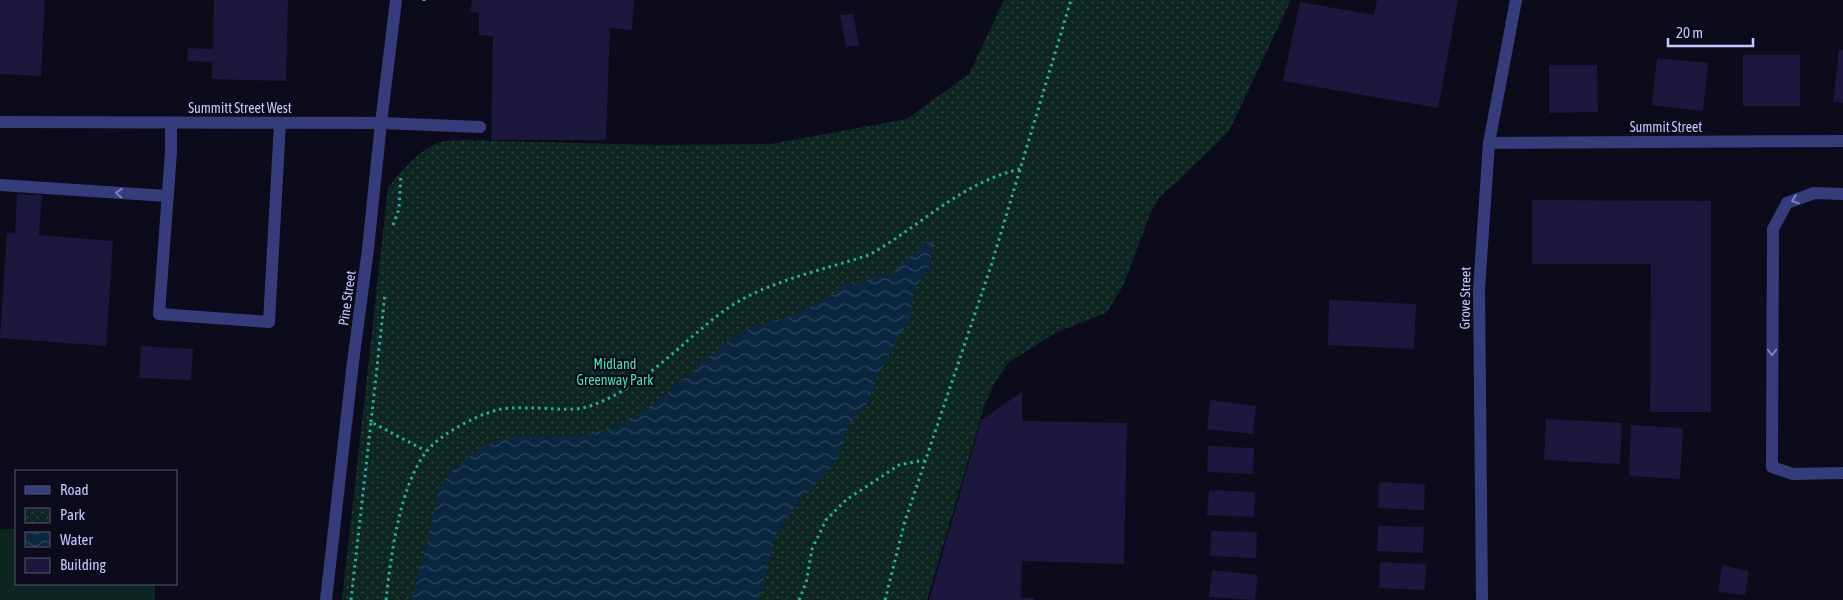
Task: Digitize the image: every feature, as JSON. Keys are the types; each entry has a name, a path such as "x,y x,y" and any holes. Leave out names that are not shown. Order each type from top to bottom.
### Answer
{"street":[{"name":"Pine Street","path":"326,600 396,0"},
{"name":"Grove Street","path":"1482,600 1479,289 1489,143 1516,0"},
{"name":"Summitt Street West","path":"0,122 171,124 381,123 480,127"},
{"path":"171,124 159,314 269,322 280,123"},
{"name":"Summit Street","path":"1489,143 1843,141"},
{"path":"0,185 167,196"},
{"path":"1843,194 1814,193 1787,203 1773,228 1772,468 1793,474 1843,473"}],"path":[{"path":"885,600 905,521 991,266 1072,0"},
{"path":"386,600 392,546 407,492 417,467 426,451 457,427 497,410 516,408 575,409 588,407 623,392 645,378 726,310 760,290 869,255 965,191 1000,174 1020,169"},
{"path":"393,226 399,209 401,174"},
{"path":"351,600 386,288"},
{"path":"371,422 426,451"},
{"path":"799,600 806,582 812,549 826,520 846,500 899,465 925,460"}],"green space":[{"name":"Midland Greenway Park","path":"1004,0 1291,0 1229,131 1161,195 1150,214 1123,286 1106,313 1057,332 1009,362 994,384 984,407 927,600 342,600 388,188 411,161 425,150 447,141 656,145 771,144 907,119 969,74"},
{"path":"0,529 15,529 15,585 155,585 155,600 0,600"}],"water":[{"path":"926,241 935,245 931,256 931,264 914,290 910,317 878,375 867,404 850,423 835,464 797,504 777,532 758,600 411,600 439,489 448,474 477,450 495,441 524,435 580,436 614,428 658,401 731,338 751,327 788,317 805,309 830,296 843,285 857,284 893,273"}],"building":[{"path":"0,0 45,0 41,76 0,74"},
{"path":"214,0 288,0 286,81 212,79 212,62 187,61 188,48 213,49"},
{"path":"472,0 634,0 632,30 610,28 606,140 491,140 493,36 479,35 479,13 470,12"},
{"path":"1377,0 1458,0 1438,108 1283,81 1300,2 1374,15"},
{"path":"853,14 859,45 846,47 840,15"},
{"path":"1839,50 1843,50 1843,103 1833,102"},
{"path":"1743,55 1800,55 1800,106 1743,106"},
{"path":"1657,58 1708,63 1703,111 1652,105"},
{"path":"1549,65 1597,65 1598,112 1549,113"},
{"path":"17,194 42,195 39,235 113,241 106,346 0,338 7,233 15,234"},
{"path":"1532,200 1711,201 1711,412 1650,412 1651,264 1532,264"},
{"path":"1329,300 1416,304 1414,349 1328,345"},
{"path":"141,346 193,349 191,380 139,378"},
{"path":"1022,392 1022,421 1127,423 1124,564 1022,561 1021,598 1034,598 1034,600 929,600 981,420"},
{"path":"1210,400 1256,406 1253,434 1207,429"},
{"path":"1546,419 1622,423 1620,464 1544,460"},
{"path":"1631,425 1683,428 1680,479 1629,476"},
{"path":"1208,446 1254,448 1253,474 1207,472"},
{"path":"1379,482 1425,484 1424,510 1378,508"},
{"path":"1209,490 1255,492 1254,517 1207,515"},
{"path":"1378,526 1424,527 1423,553 1377,551"},
{"path":"1211,531 1257,532 1256,558 1210,556"},
{"path":"1380,562 1426,564 1425,590 1379,588"},
{"path":"1722,565 1749,571 1745,595 1718,592"},
{"path":"1212,570 1258,575 1255,600 1209,597"}]}
